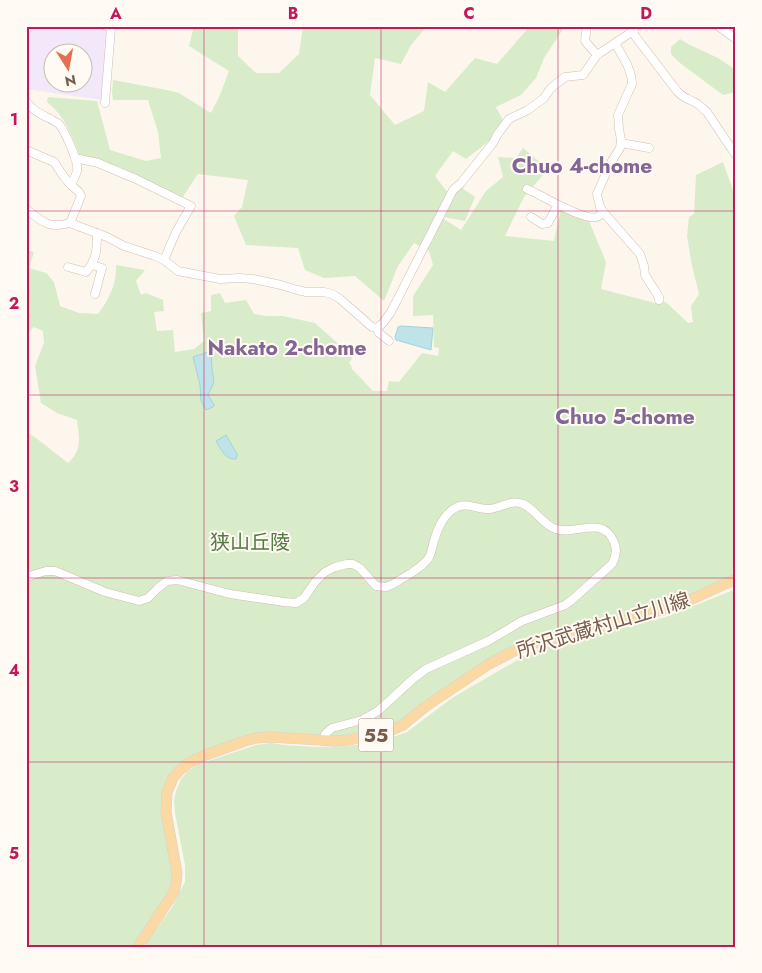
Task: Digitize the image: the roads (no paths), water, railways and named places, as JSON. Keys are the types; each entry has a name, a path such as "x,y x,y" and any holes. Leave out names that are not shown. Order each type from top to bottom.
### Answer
{"main road":[{"name":"所沢武蔵村山立川線","path":"138,947 174,892 177,873 166,812 167,792 173,778 189,763 203,756 256,738 270,737 323,741 349,740 390,731 403,725 425,707 489,664 524,646 643,616 690,600 736,579"}],"street":[{"path":"105,103 111,28 106,26"},
{"path":"587,26 585,41 597,55"},
{"path":"718,26 736,38"},
{"path":"377,328 391,312 453,190 461,183 493,143 496,134 509,119 528,110 544,98 565,77 583,75 597,55 634,29 635,36 681,96 692,100 707,112 735,154"},
{"path":"615,43 630,70 632,78 630,90 618,115 620,148 610,164 597,194 604,213 640,254 645,275 659,296 659,300"},
{"path":"26,101 36,112 58,123 65,135 75,158 77,170 71,185"},
{"path":"621,143 649,148"},
{"path":"26,150 54,162 71,185 79,192 81,196 70,223"},
{"path":"75,158 98,163 191,206 176,232 164,260"},
{"path":"527,189 539,193 547,200 558,205 588,216 598,217 604,213"},
{"path":"531,217 542,224 548,222 558,205"},
{"path":"26,209 50,225 70,223 108,237 124,246 155,256 178,270 220,279 246,278 281,284 306,292 332,294 372,327 377,328 379,333 389,341"},
{"path":"68,268 86,272 92,265 96,255 97,233"},
{"path":"92,265 102,268 95,294"},
{"path":"26,577 46,571 55,571 105,592 139,601 148,598 167,581 177,580 226,594 296,603 304,598 325,572 347,564 353,564 360,568 376,586 386,587 391,585 424,563 446,517 454,509 463,505 486,509 519,503 530,508 555,529 568,530 597,527 611,536 616,549 612,564 574,599 558,608 522,621 488,641 426,669 378,711 362,720 332,728 325,734 323,741"}],"water":[{"path":"398,327 433,328 431,350 396,340"},
{"path":"211,351 214,382 208,395 214,405 206,410 201,401 200,385 193,357"},
{"path":"226,435 237,454 236,459 226,456 216,441"}],"district":[{"name":"Chuo 4-chome","path":"582,166"},
{"name":"Nakato 2-chome","path":"287,348"},
{"name":"Chuo 5-chome","path":"625,417"}],"park label":[{"name":"狭山丘陵","path":"250,542"}]}
